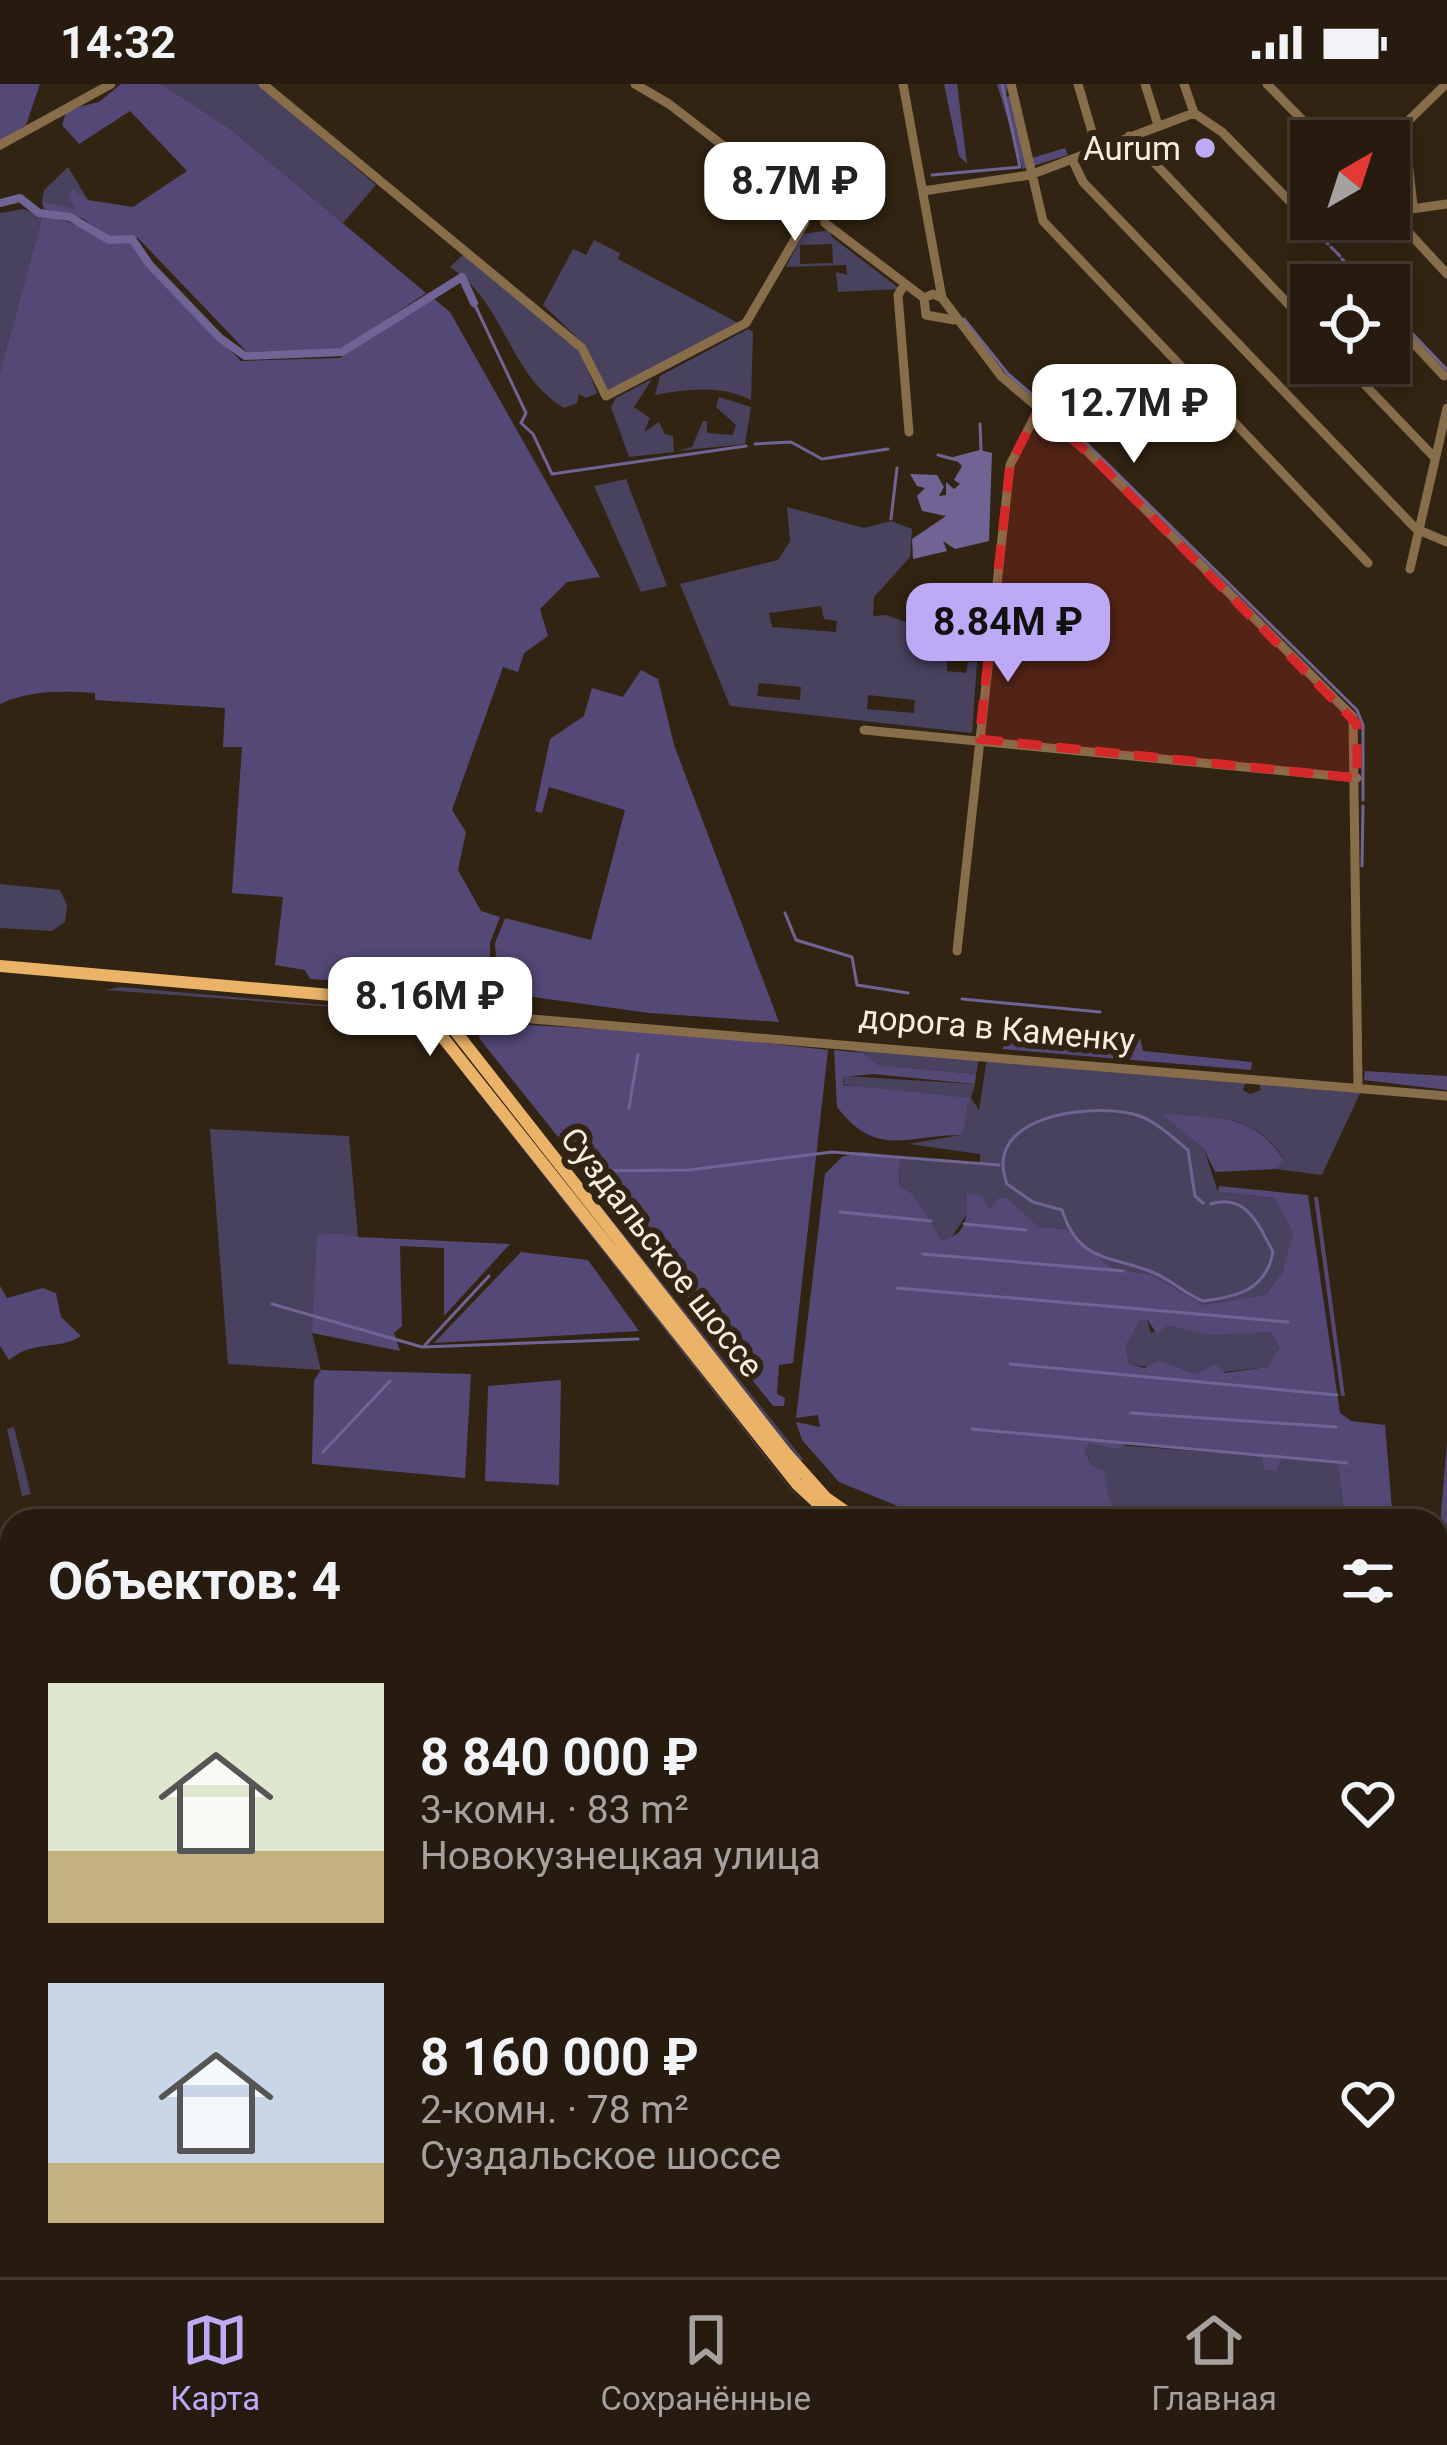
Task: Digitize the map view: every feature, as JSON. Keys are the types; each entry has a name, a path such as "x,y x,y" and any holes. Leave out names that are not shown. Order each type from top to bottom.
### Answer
{"main road":[{"name":"дорога в Каменку","path":"0,969 430,1007"},
{"name":"Суздальское шоссе","path":"430,1007 827,1509"}],"street":[{"path":"0,145 111,84"},
{"path":"263,84 583,348 606,396 746,323 806,216 823,208 825,224 905,284 935,298 1001,376 1075,439 1349,710 1357,724 1358,1086"},
{"path":"635,84 661,98 818,229 825,224"},
{"path":"660,84 661,98"},
{"path":"903,84 940,281 924,314 958,323"},
{"path":"1011,84 1043,221 1368,563"},
{"path":"1078,84 1097,148"},
{"path":"1145,84 1158,125"},
{"path":"1184,84 1194,113 1222,131 1290,201"},
{"path":"1268,84 1303,120"},
{"path":"1413,206 1404,125 1446,84"},
{"path":"923,191 1030,175 1194,113"},
{"path":"1129,136 1290,306"},
{"path":"1072,159 1083,182 1420,531 1447,542"},
{"path":"1410,207 1447,204"},
{"path":"1410,234 1447,274"},
{"path":"905,284 898,295 909,432"},
{"path":"935,298 940,315"},
{"path":"1410,338 1446,377"},
{"path":"1364,384 1436,458"},
{"path":"1410,569 1447,408"},
{"path":"957,951 1010,465 1038,410"},
{"path":"864,730 1357,778"},
{"name":"дорога в Каменку","path":"430,1007 1447,1096"}],"highlighted area":[{"path":"1038,410 1096,460 1357,724 1357,778 979,739 1010,465"}],"shaded area":[{"path":"0,84 40,84 26,125 0,142"},
{"path":"121,84 162,84 232,130 426,293 342,349 247,352 138,238 109,237 82,218 44,209 42,202 76,209 68,196 72,189 88,200 133,207 187,171 130,111 79,144 62,125 67,110 99,102"},
{"path":"162,84 258,84 376,185 343,223 232,130"},
{"path":"944,84 957,84 967,164 959,156"},
{"path":"997,84 1008,84 1006,97 1012,95 1032,158 1065,148 1068,155 1023,169"},
{"path":"68,167 88,200 74,201 76,210 42,202 44,190"},
{"path":"24,209 42,217 0,372 0,213"},
{"path":"42,217 134,242 147,267 241,361 340,358 433,298 450,312 600,577 567,582 540,609 548,636 524,653 518,672 503,667 452,810 466,832 458,870 481,911 500,917 490,943 490,990 310,979 305,970 275,965 283,897 232,893 242,747 223,747 225,708 95,700 95,693 69,692 35,694 0,704 0,372"},
{"path":"829,230 900,289 838,292 836,272 847,275 846,265 786,267 803,234","holes":["832,244 833,263 800,264 800,245"]},
{"path":"594,240 620,253 618,259 740,324 608,391 586,346 543,305 573,249 586,255"},
{"path":"464,254 580,350 597,393 586,398 579,394 577,403 564,408 545,393 530,377 484,300 450,267"},
{"path":"748,329 753,332 751,400 716,390 655,395 660,376"},
{"path":"652,379 634,407 650,418 644,432 659,422 665,434 673,436 674,452 629,457 611,407 616,398"},
{"path":"719,397 751,407 745,444 677,451 692,447 703,421 707,421 707,433 733,435 736,425 716,407"},
{"path":"980,450 992,453 989,541 955,549 943,541 947,551 913,559 912,539 946,516 922,511 917,496 925,488 917,486 910,474 937,475 944,487 939,496 946,495 946,482 954,489 960,484 954,480 962,466 953,457"},
{"path":"626,479 667,586 641,592 594,486"},
{"path":"787,507 864,528 891,521 912,529 910,557 874,597 873,616 886,615 947,637 947,671 966,673 968,662 977,662 972,733 730,706 680,584 778,560 790,541","holes":["821,606 824,619 837,621 836,632 772,627 769,613","759,683 801,687 800,700 757,696","868,695 915,700 914,713 867,709"]},
{"path":"641,670 658,679 674,745 779,1022 649,1013 498,992 495,943 505,918 591,940 625,810 549,787 542,813 535,811 550,739 584,716 592,688 623,697"},
{"path":"0,884 60,890 67,905 65,922 52,931 0,928"},
{"path":"120,987 404,1012 105,990"},
{"path":"480,1022 684,1034 828,1050 793,1363 779,1365 777,1394 785,1398 784,1406 773,1406 479,1038"},
{"path":"1015,1029 1140,1038 1143,1051 1252,1062 1251,1070 1002,1049"},
{"path":"460,1030 803,1459 801,1461 792,1454"},
{"path":"835,1046 979,1059 976,1074 878,1065 863,1053"},
{"path":"834,1050 863,1053 878,1065 976,1074 975,1084 873,1074 843,1077 843,1085 971,1098 961,1135 894,1140 866,1133 837,1107"},
{"path":"987,1058 1247,1079 1243,1090 1250,1094 1261,1090 1258,1081 1361,1091 1322,1175 1275,1169 1284,1159 1272,1143 1246,1125 1163,1115 1204,1149 1218,1192 1274,1198 1293,1233 1282,1272 1266,1295 1275,1305 1204,1305 1152,1275 1110,1267 1066,1229 1038,1227 1018,1212 971,1208 951,1238 942,1240 913,1194 899,1186 900,1157 980,1163 980,1154 908,1144 961,1135 964,1107 843,1084 844,1076 975,1084 971,1098 979,1110"},
{"path":"466,1071 809,1509 789,1488 463,1073"},
{"path":"1365,1071 1447,1076 1447,1090 1364,1080"},
{"path":"1161,1114 1215,1117 1245,1125 1272,1144 1284,1160 1275,1169 1215,1172 1204,1149"},
{"path":"210,1129 349,1136 358,1237 340,1233 312,1333 321,1370 228,1364"},
{"path":"861,1152 900,1157 899,1186 913,1194 942,1240 962,1228 967,1193 983,1197 989,1210 999,1198 1007,1198 1038,1227 1066,1229 1110,1267 1152,1275 1204,1305 1266,1295 1282,1272 1293,1233 1274,1198 1218,1192 1219,1186 1308,1195 1340,1413 1351,1421 1385,1425 1392,1509 1344,1509 1337,1462 1281,1458 1276,1471 1264,1470 1262,1456 1126,1444 1118,1449 1090,1443 1085,1450 1091,1465 1104,1471 1108,1497 1118,1509 905,1509 839,1482 802,1440 796,1422 820,1427 818,1415 796,1418 825,1174 842,1157","holes":["1147,1319 1157,1334 1167,1326 1214,1335 1271,1332 1279,1348 1267,1367 1225,1373 1215,1364 1197,1374 1159,1361 1144,1368 1129,1364 1126,1345 1140,1320"]},
{"path":"1314,1197 1318,1197 1345,1396 1341,1396"},
{"path":"317,1235 510,1244 444,1316 444,1248 400,1246 402,1326 394,1333 400,1351 312,1333"},
{"path":"521,1252 588,1260 639,1331 434,1343"},
{"path":"0,1286 7,1298 43,1288 56,1293 61,1317 81,1336 9,1360 0,1346"},
{"path":"1140,1319 1147,1319 1151,1333 1167,1326 1214,1334 1271,1332 1279,1348 1267,1367 1197,1375 1137,1366 1129,1364 1126,1345"},
{"path":"321,1370 471,1374 465,1478 312,1464 314,1380"},
{"path":"561,1380 559,1485 485,1481 488,1386"},
{"path":"14,1427 31,1494 22,1496 7,1429"},
{"path":"1090,1443 1263,1456 1264,1470 1281,1458 1337,1462 1344,1509 1118,1509 1105,1496 1085,1449"},
{"path":"1447,1443 1447,1509 1441,1509"}],"waterway":[{"path":"932,175 1020,167 1002,84"},
{"path":"0,203 20,198 39,213 70,217 109,240 132,239 150,265 220,338 245,356 342,352 462,277 474,303"},
{"path":"1324,240 1328,244"},
{"path":"1331,247 1340,256"},
{"path":"1342,259 1347,264"},
{"path":"474,303 526,413 521,423 533,434 552,474 746,446"},
{"path":"964,319 1008,374 1070,427 1357,710 1363,725 1363,800"},
{"path":"1410,331 1447,370"},
{"path":"980,424 981,451"},
{"path":"755,444 791,442 822,459 888,449"},
{"path":"938,455 957,460"},
{"path":"891,519 897,468"},
{"path":"1362,866 1363,806"},
{"path":"785,913 796,940 852,957 857,985 908,993"},
{"path":"962,999 1100,1012"},
{"path":"629,1108 638,1054"},
{"path":"1203,1203 1195,1196 1188,1150 1155,1124 1133,1114 1091,1111 1044,1119 1010,1143 1003,1161 1007,1184 1033,1202 1062,1210 1077,1240 1087,1248 1159,1275 1203,1301 1227,1297 1257,1283 1273,1252 1242,1207 1211,1204"},
{"path":"583,1171 689,1170 832,1152 999,1165"},
{"path":"840,1212 931,1221"},
{"path":"964,1224 1026,1230"},
{"path":"923,1254 1123,1271"},
{"path":"425,1345 489,1276"},
{"path":"897,1288 1288,1322"},
{"path":"272,1304 422,1347 638,1339"},
{"path":"1010,1364 1337,1395"},
{"path":"323,1452 390,1381"},
{"path":"1131,1413 1336,1427"},
{"path":"972,1429 1347,1463"}],"place":[{"name":"Aurum","path":"1205,148"}]}
